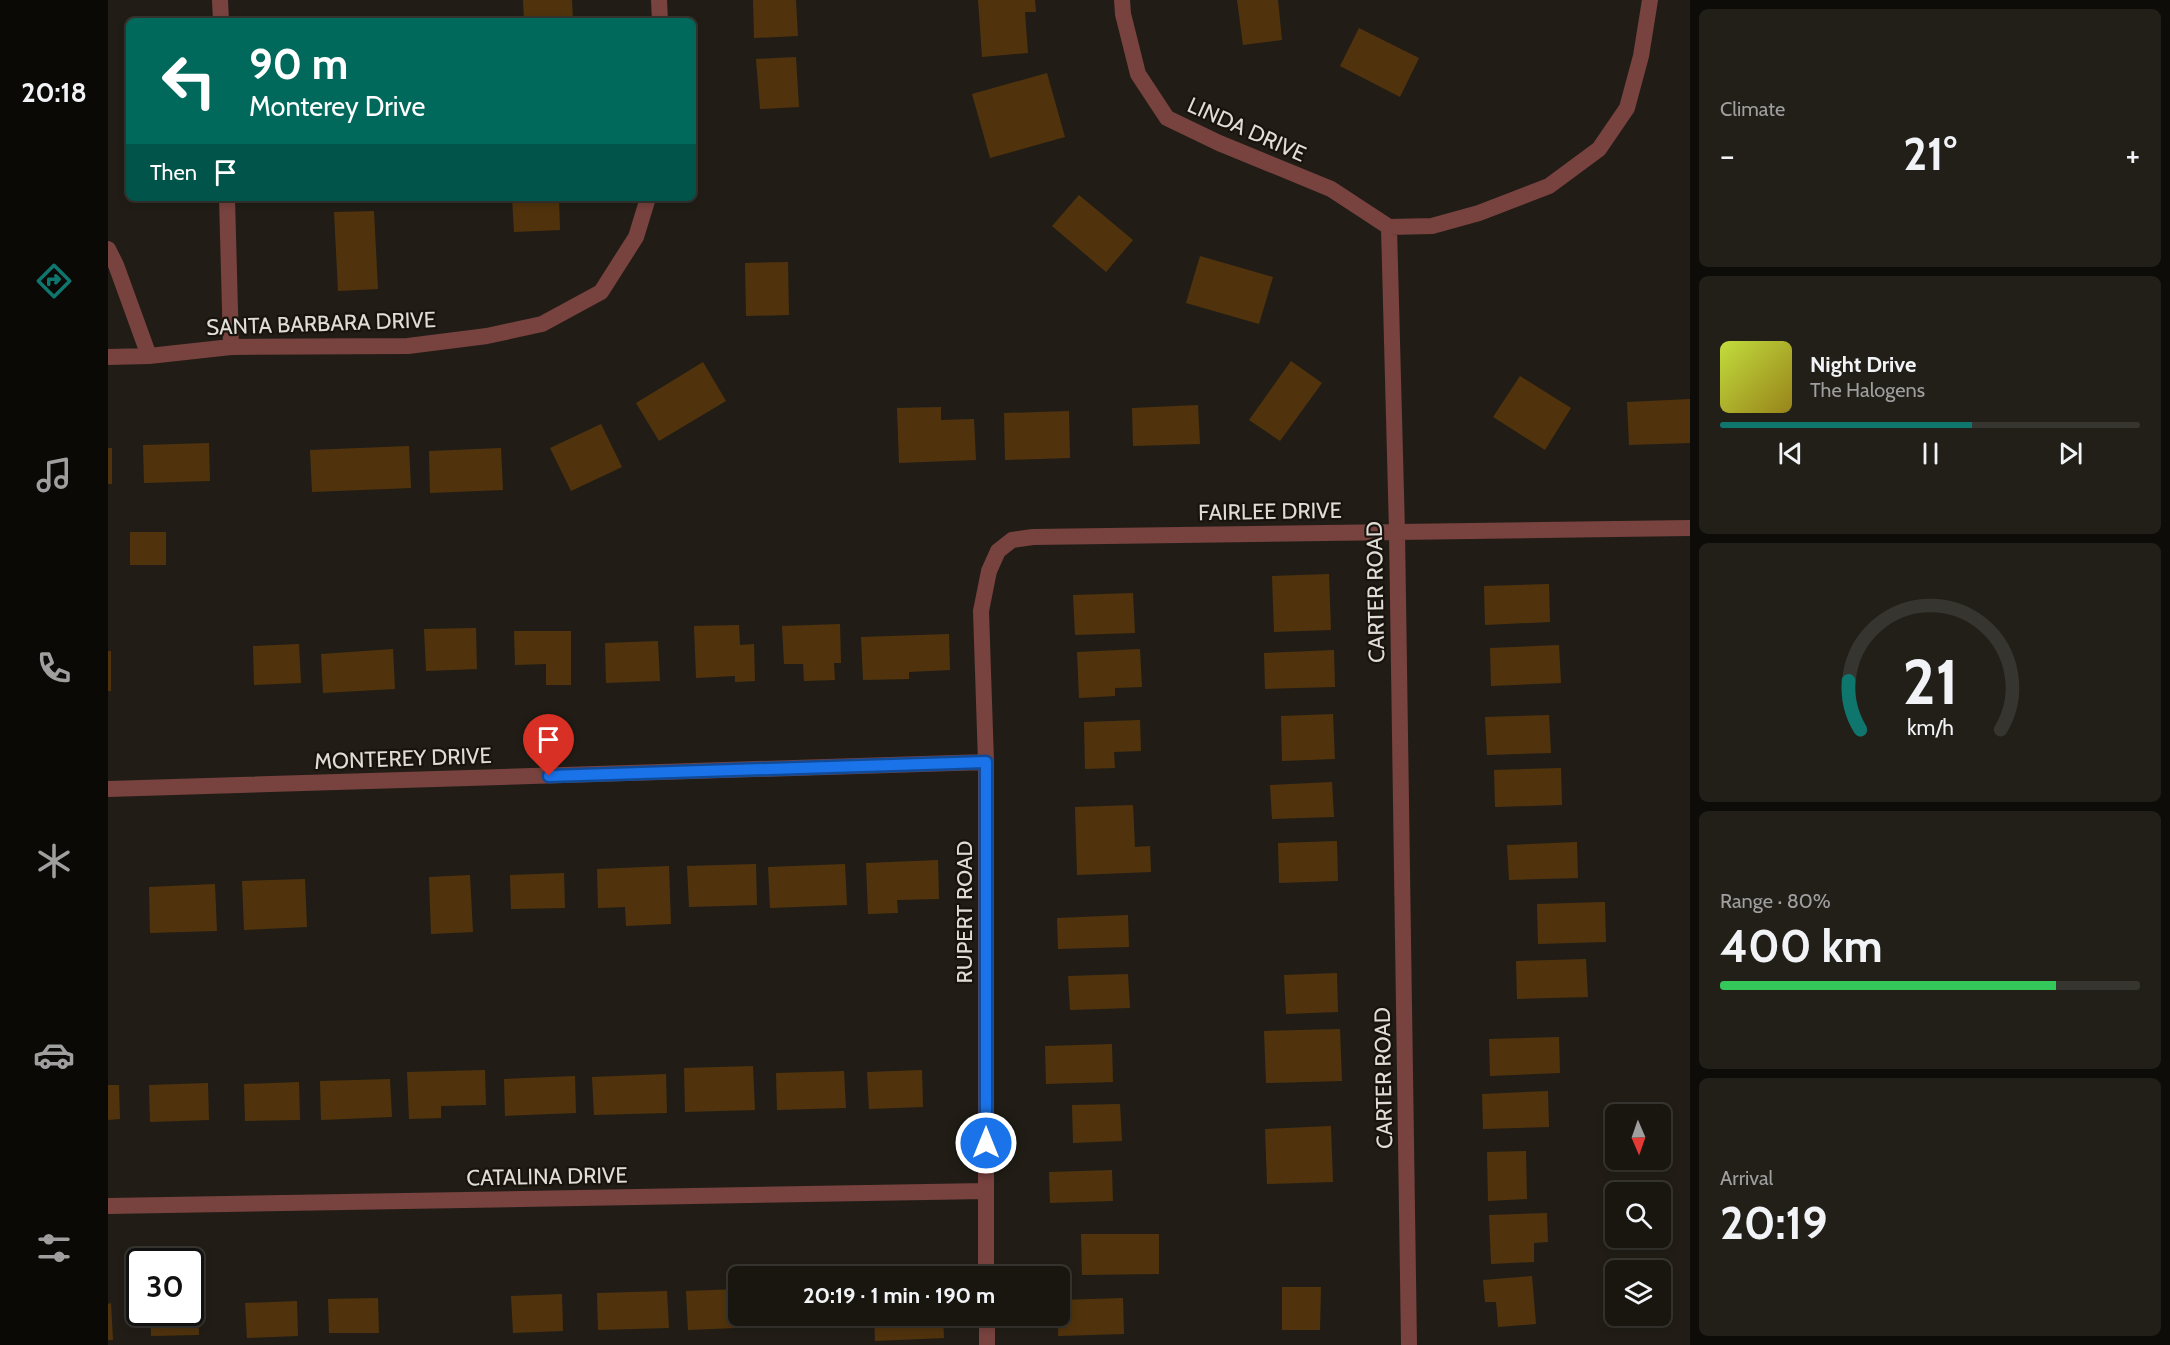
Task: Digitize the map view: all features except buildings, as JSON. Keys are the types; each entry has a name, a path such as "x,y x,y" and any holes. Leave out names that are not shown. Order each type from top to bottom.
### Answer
{"street":[{"path":"220,0 221,18"},
{"path":"659,0 660,18"},
{"name":"LINDA DRIVE","path":"1122,0 1123,14 1138,74 1167,118 1219,143 1330,189 1389,227"},
{"path":"1389,227 1432,226 1479,213 1549,186 1599,149 1627,108 1641,56 1650,0"},
{"path":"227,201 231,347"},
{"name":"SANTA BARBARA DRIVE","path":"108,357 149,356 231,347 408,346 487,336 542,324 601,292 636,237 647,201"},
{"name":"CARTER ROAD","path":"1389,227 1397,531 1409,1345"},
{"path":"108,249 149,356"},
{"name":"FAIRLEE DRIVE","path":"998,551 1012,540 1034,537 1690,528"},
{"name":"RUPERT ROAD","path":"986,1266 986,762 981,611 989,571 998,551"},
{"name":"MONTEREY DRIVE","path":"108,789 986,762"},
{"name":"CATALINA DRIVE","path":"108,1206 986,1191"},
{"path":"987,1326 987,1345"}],"route":[{"path":"549,776 986,762 986,1143"}]}
